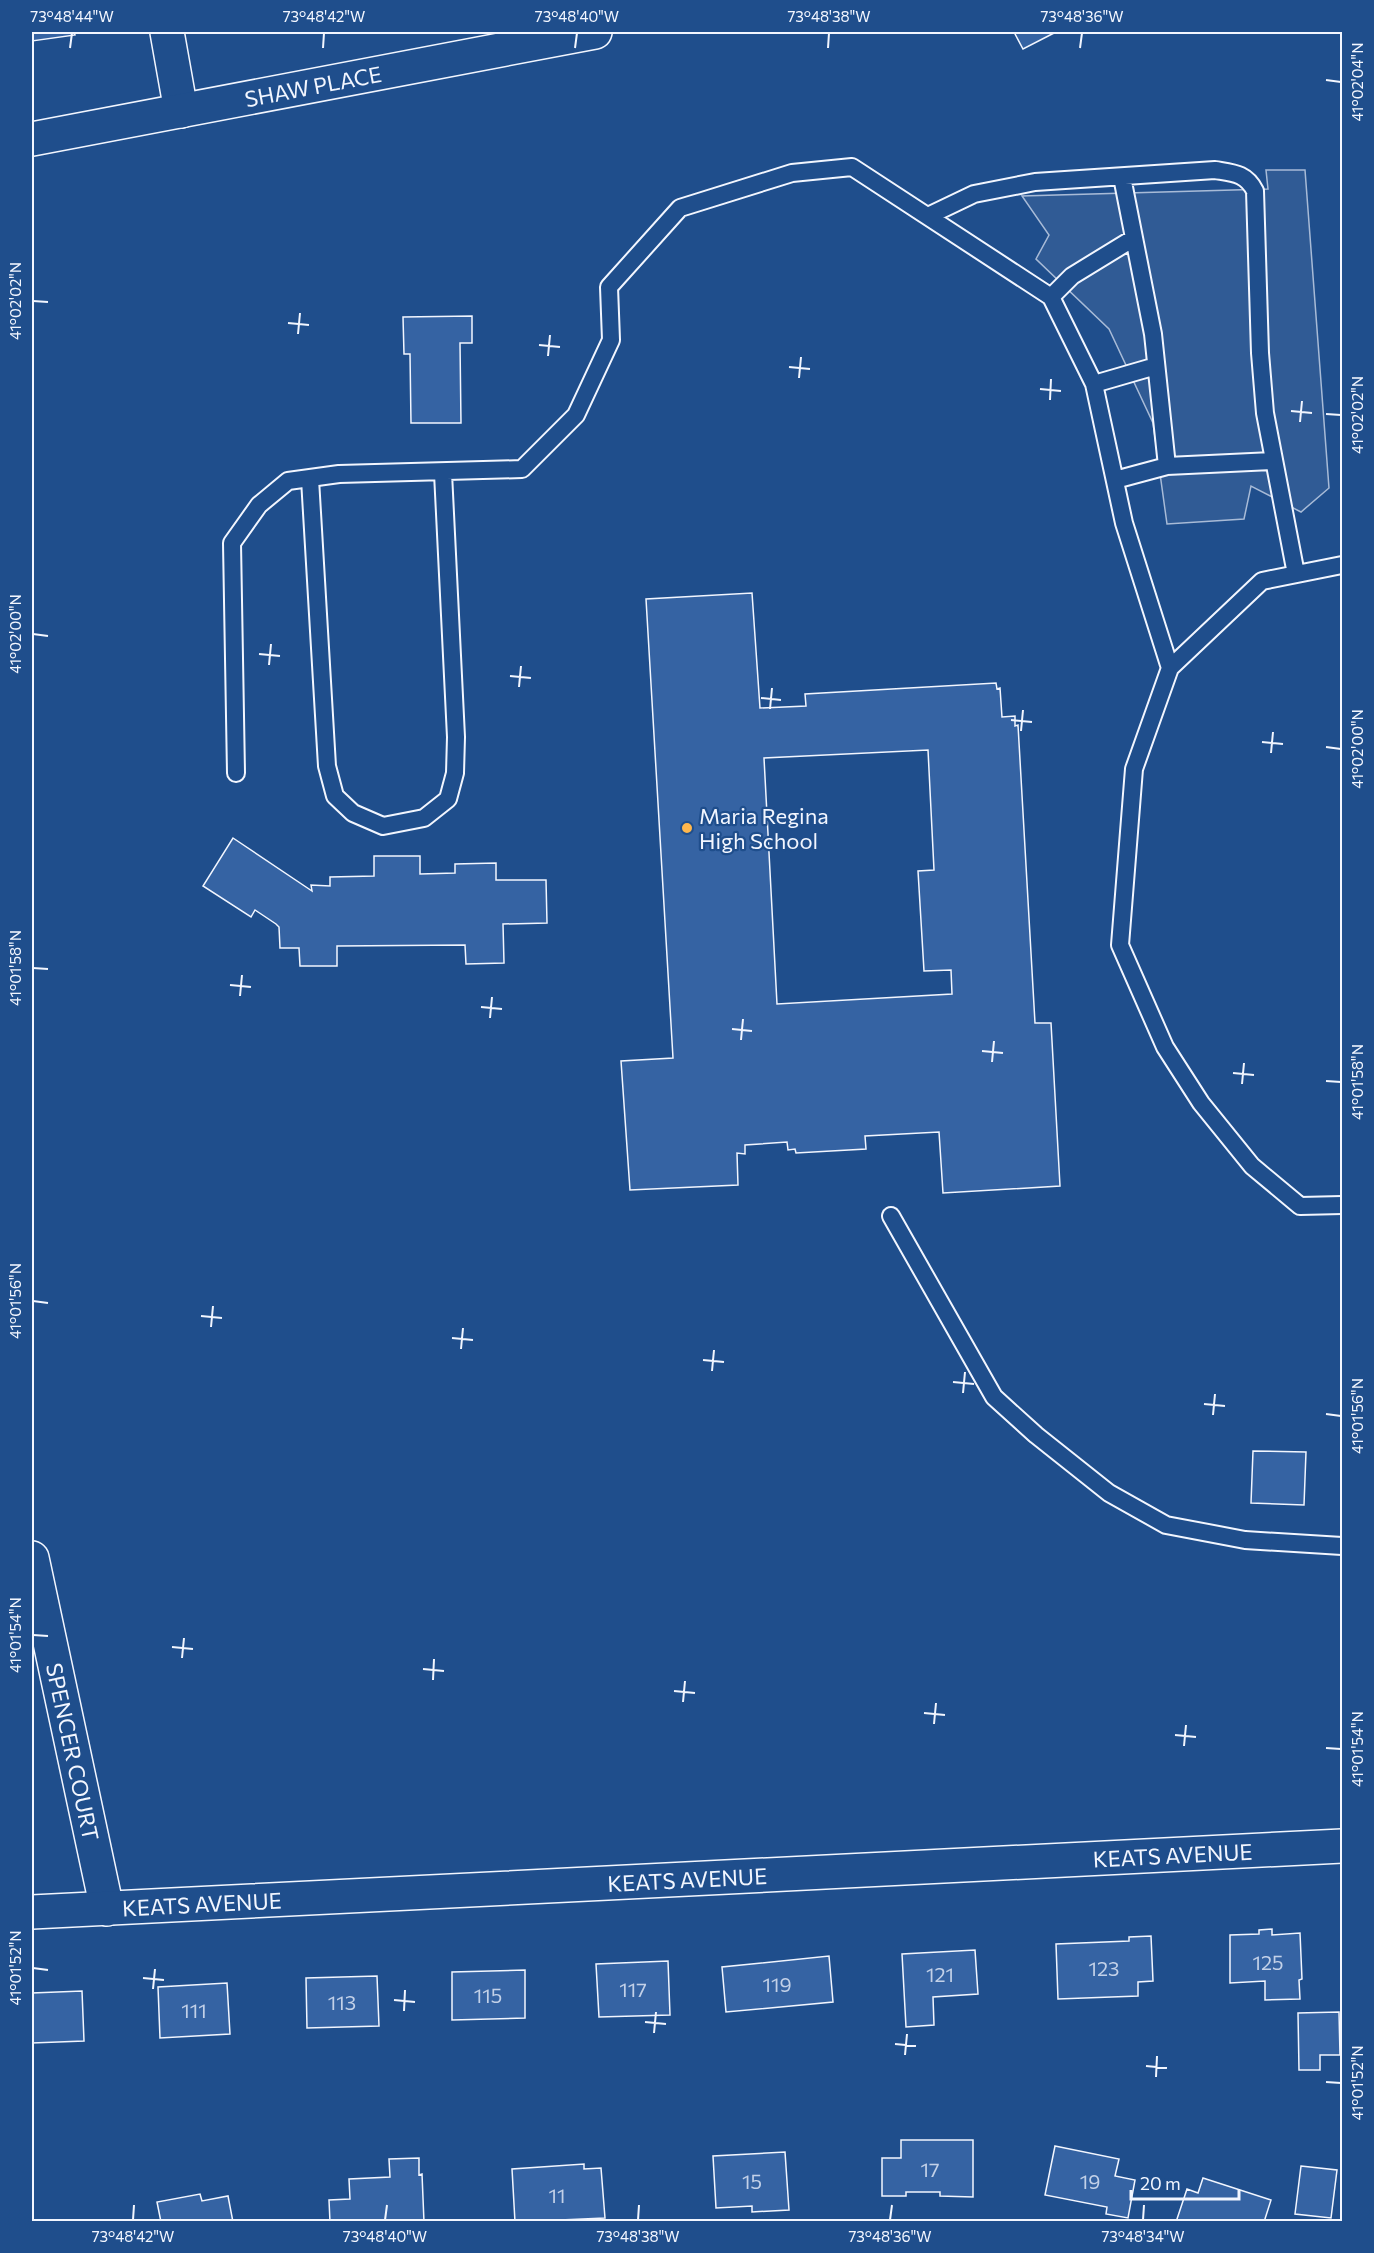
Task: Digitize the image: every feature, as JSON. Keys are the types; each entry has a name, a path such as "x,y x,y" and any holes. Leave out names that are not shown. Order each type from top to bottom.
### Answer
{"street":[{"path":"167,32 181,111"},
{"name":"SHAW PLACE","path":"32,139 595,32"},
{"name":"SPENCER COURT","path":"32,1558 107,1909"},
{"name":"KEATS AVENUE","path":"32,1912 1342,1846"}],"lane":[{"path":"236,773 232,543 260,505 288,481 339,474 443,473 522,469 576,415 611,340 609,287 680,208 792,173 852,167 1052,297 1094,384 1124,523 1170,668"},
{"path":"928,216 974,194 1035,182 1215,170 1238,174 1250,181 1255,191 1260,353 1265,413 1296,574"},
{"path":"1122,177 1153,334 1167,466"},
{"path":"1052,297 1072,276 1134,238"},
{"path":"1094,384 1156,366"},
{"path":"1114,480 1167,466 1274,461"},
{"path":"310,478 327,766 335,796 352,813 383,826 424,818 448,799 455,773 456,737 443,473"},
{"path":"1342,565 1262,581 1170,668 1134,769 1120,945 1165,1047 1201,1103 1252,1166 1300,1206 1342,1204"},
{"path":"891,1216 994,1397 1036,1436 1110,1494 1166,1525 1245,1540 1342,1546"}],"shaded area":[{"path":"1266,170 1305,170 1329,488 1301,512 1251,486 1244,519 1167,524 1153,423 1109,329 1036,259 1049,235 1022,196 1268,189"}],"building":[{"path":"32,32 74,32 75,35 32,41"},
{"path":"1014,32 1056,32 1023,49"},
{"path":"472,316 472,343 460,343 461,423 411,423 410,354 404,354 403,317"},
{"path":"752,593 760,708 806,706 805,694 996,683 997,689 1000,688 1002,717 1015,716 1015,726 1018,725 1035,1023 1051,1023 1060,1186 943,1193 939,1132 865,1136 866,1149 796,1153 795,1149 788,1150 787,1142 745,1145 745,1154 737,1153 738,1185 630,1190 621,1061 673,1058 646,599","holes":["928,750 934,870 918,871 924,971 951,970 952,994 777,1004 764,758"]},
{"path":"233,838 312,891 311,885 330,886 330,877 374,876 374,856 420,856 420,874 455,873 455,864 496,863 496,880 546,880 547,923 503,924 504,963 466,964 465,945 337,946 337,966 300,966 299,948 280,948 279,927 276,924 255,910 251,917 203,886"},
{"path":"1253,1451 1306,1452 1304,1505 1251,1503"},
{"path":"1272,1929 1272,1935 1300,1933 1302,1979 1299,1980 1300,1999 1265,2000 1265,1981 1230,1983 1230,1935 1259,1934 1259,1930"},
{"path":"1151,1936 1153,1981 1138,1982 1138,1996 1058,1999 1056,1944 1129,1941 1129,1937"},
{"path":"975,1950 978,1994 933,1997 934,2025 906,2027 902,1954"},
{"path":"829,1956 833,2002 726,2012 722,1967"},
{"path":"668,1961 670,2015 599,2017 596,1964"},
{"path":"525,1970 525,2018 452,2020 452,1972"},
{"path":"377,1976 379,2026 307,2028 306,1978"},
{"path":"227,1983 230,2034 160,2038 158,1987"},
{"path":"82,1991 84,2041 32,2043 32,1993"},
{"path":"1339,2012 1340,2055 1320,2055 1320,2070 1299,2070 1298,2013"},
{"path":"901,2140 973,2140 973,2197 940,2196 940,2192 906,2192 906,2196 882,2196 882,2158 901,2158"},
{"path":"1055,2146 1119,2159 1115,2176 1135,2180 1128,2218 1106,2214 1107,2207 1045,2195"},
{"path":"785,2152 789,2210 752,2212 752,2206 716,2208 713,2156"},
{"path":"419,2158 424,2222 330,2222 329,2200 350,2199 349,2179 390,2177 389,2159"},
{"path":"584,2164 584,2169 601,2168 605,2218 515,2222 512,2169"},
{"path":"1301,2166 1337,2170 1331,2218 1295,2214"},
{"path":"1203,2178 1271,2200 1264,2222 1176,2222 1187,2189 1198,2193"},
{"path":"200,2194 202,2201 228,2196 233,2222 161,2222 157,2202"}],"place":[{"name":"Maria Regina High School","path":"687,828"}]}
